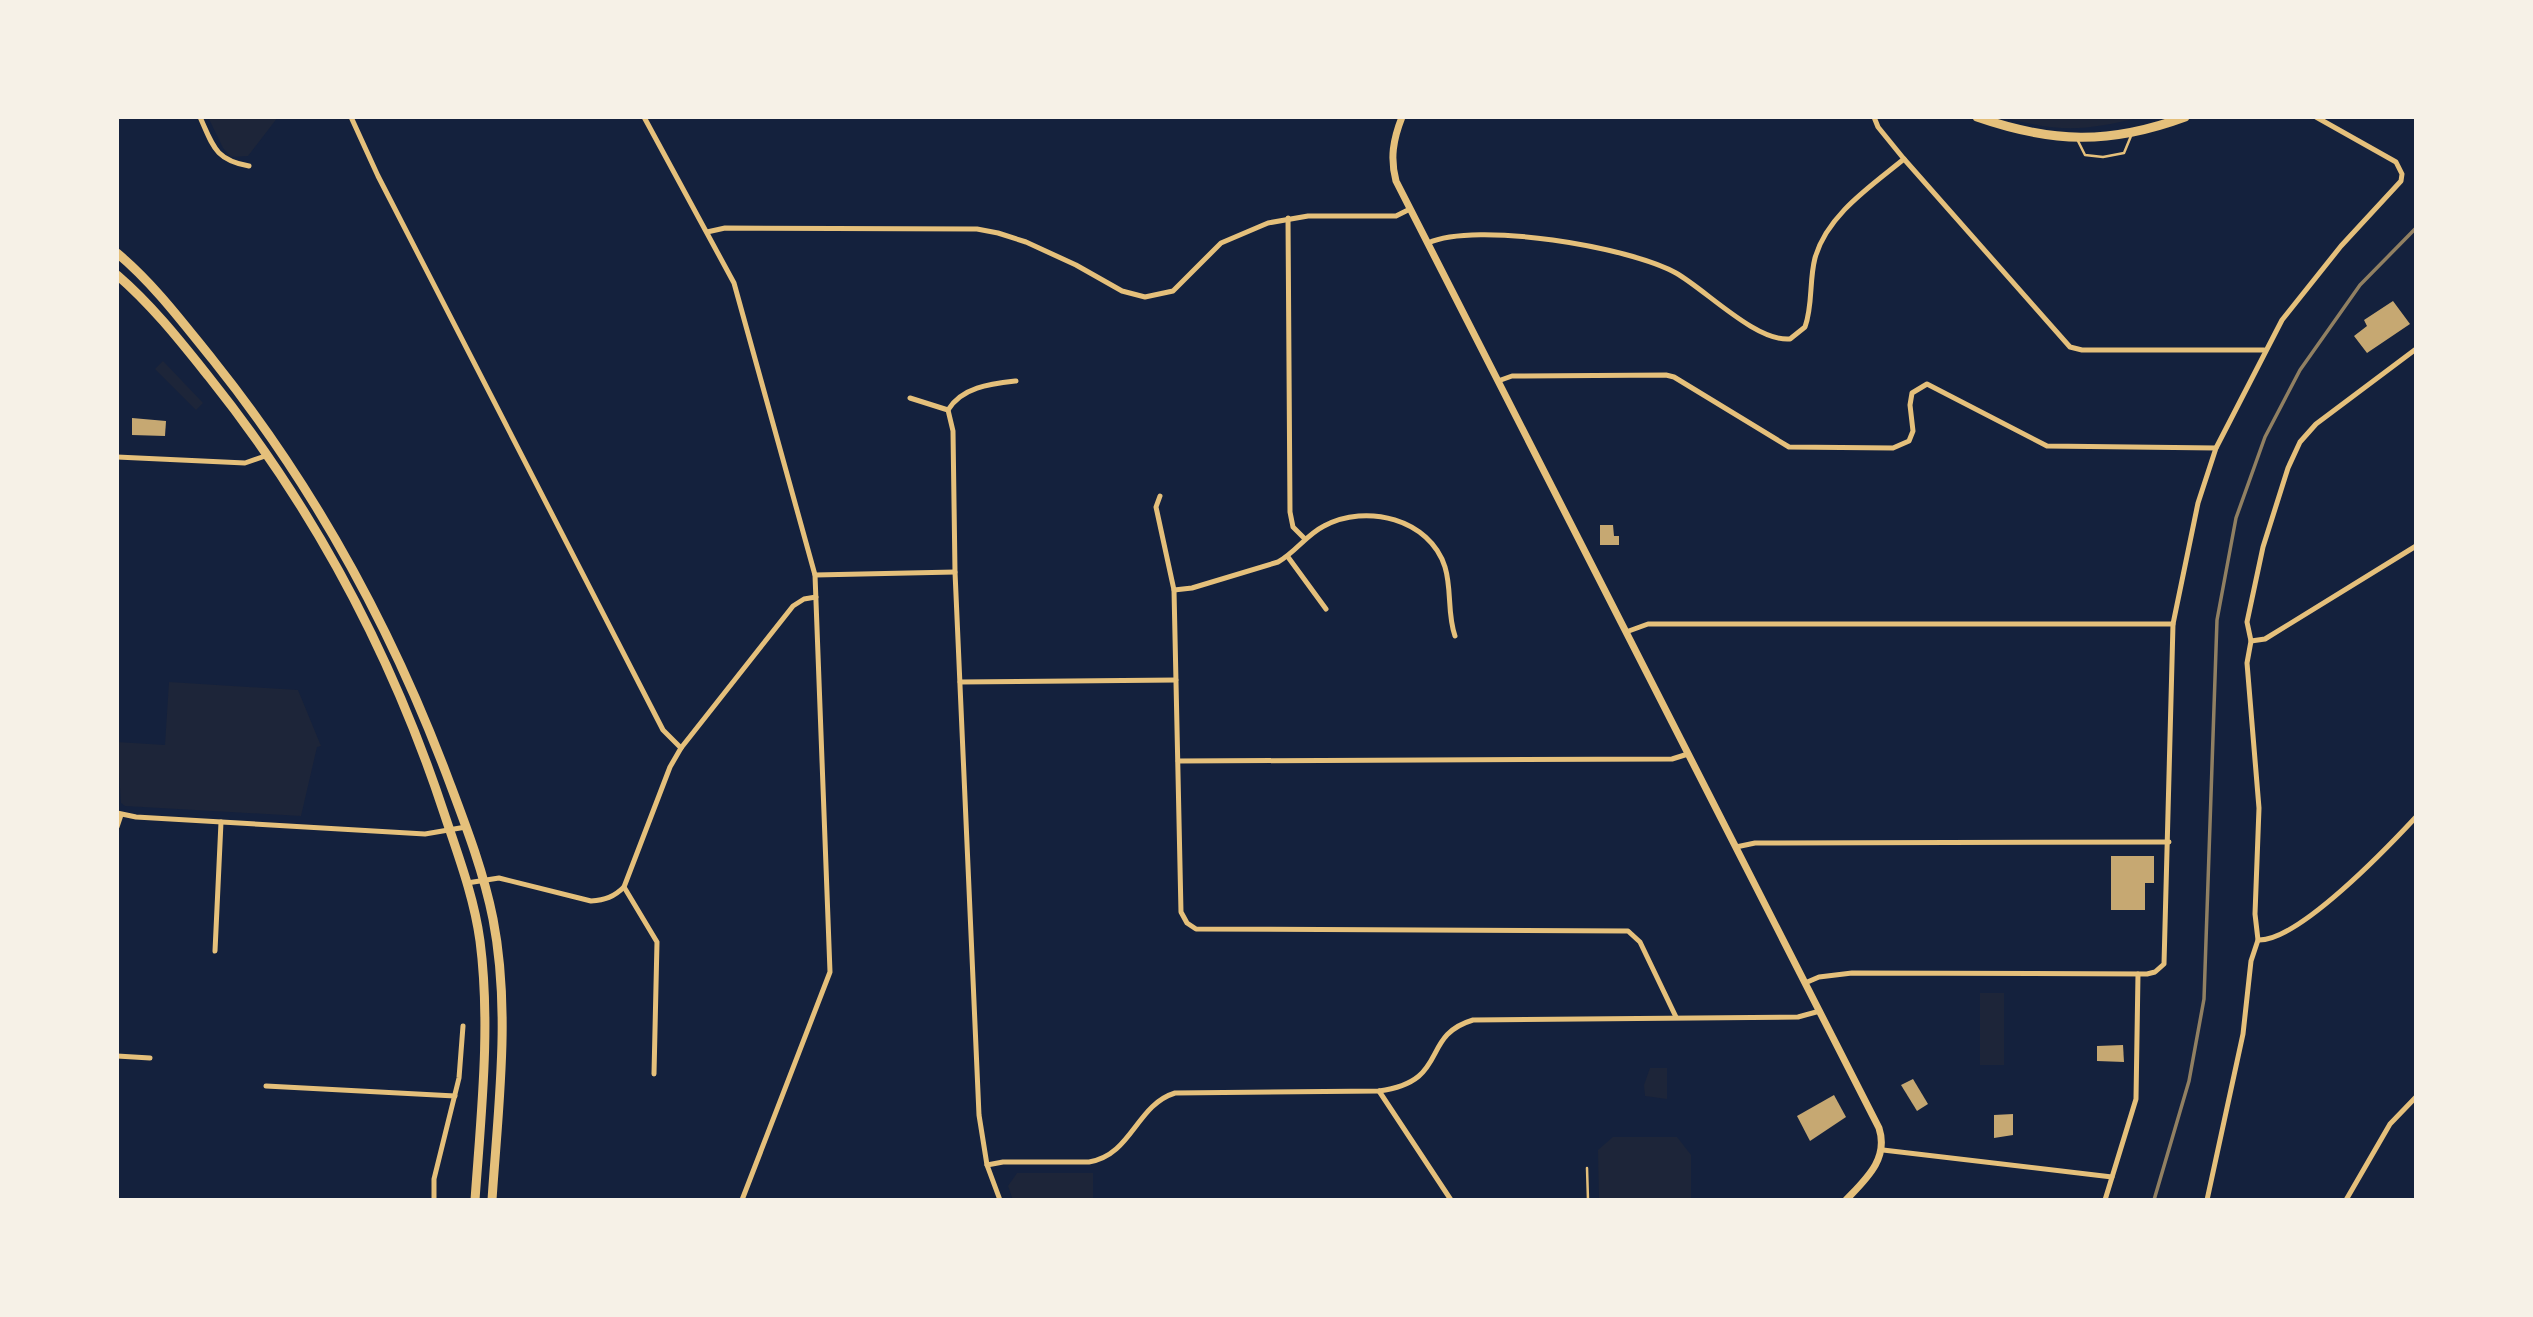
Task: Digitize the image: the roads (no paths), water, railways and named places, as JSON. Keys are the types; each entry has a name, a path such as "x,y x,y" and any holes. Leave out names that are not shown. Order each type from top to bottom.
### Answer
{"main road":[{"path":"1976,117 2032,134 2077,139 2132,133 2185,117"},
{"path":"117,253 156,290 254,412 301,482 373,607 405,669 466,827 483,878 493,920 501,992 492,1200"},
{"path":"117,275 183,345 268,455 383,655 418,738 467,883 480,938 484,1003 475,1200"}],"street":[{"path":"200,117 216,152 231,163 249,166"},
{"path":"351,117 378,176 604,617 667,736 681,748"},
{"path":"644,117 733,283 815,575 830,972 742,1200"},
{"path":"1402,117 1395,136 1391,161 1396,181 1879,1128 1882,1150 1868,1177 1846,1200"},
{"path":"1874,117 1878,127 1903,159 2070,347 2082,350 2264,350"},
{"path":"1805,983 1819,977 1852,973 2138,974 2155,972 2165,960 2172,624 2188,543 2216,448 2264,350 2311,282 2401,181 2402,174 2396,162 2316,117"},
{"path":"1428,243 1440,237 1487,232 1589,247 1672,271 1749,324 1773,337 1790,339 1805,327 1815,257 1826,235 1850,205 1903,159"},
{"path":"708,232 725,228 977,229 1026,242 1122,291 1145,297 1173,290 1212,250 1231,237 1288,218 1396,216 1410,209"},
{"path":"1288,218 1290,512 1293,527 1304,538"},
{"path":"2207,1200 2243,1034 2251,961 2258,940 2255,914 2259,808 2247,663 2252,641 2247,622 2263,547 2288,468 2300,442 2316,424 2416,349"},
{"path":"1498,381 1512,376 1674,377 1777,442 1801,448 1893,448 1905,444 1913,431 1910,405 1912,393 1927,384 2047,446 2216,448"},
{"path":"1000,1200 987,1165 979,1115 955,572 953,442 948,410 956,397 964,393 1016,381"},
{"path":"910,398 948,410"},
{"path":"117,457 245,463 268,455"},
{"path":"1160,496 1156,507 1174,590 1181,912 1191,927 1628,932 1640,942 1676,1017"},
{"path":"1174,590 1192,588 1288,556 1304,538 1335,520 1384,517 1412,527 1428,537 1443,561 1448,582 1448,618 1455,636"},
{"path":"2252,641 2265,639 2416,546"},
{"path":"1288,556 1326,609"},
{"path":"815,575 955,572"},
{"path":"467,883 483,878 508,880 592,901 611,898 624,887 670,766 681,748 793,606 804,599 816,597"},
{"path":"1626,632 1647,624 2172,624"},
{"path":"960,682 1176,680"},
{"path":"1178,761 1672,759 1688,754"},
{"path":"117,827 119,814 425,834 450,832 466,827"},
{"path":"2258,940 2278,936 2342,892 2416,817"},
{"path":"215,951 221,822"},
{"path":"1736,848 1782,843 2169,842"},
{"path":"624,887 657,942 654,1074"},
{"path":"2105,1200 2136,1099 2138,974"},
{"path":"987,1165 1003,1162 1089,1162 1102,1159 1122,1146 1150,1107 1175,1093 1379,1091 1405,1087 1420,1078 1446,1035 1473,1020 1798,1017 1820,1011"},
{"path":"434,1200 434,1179 455,1096 463,1026"},
{"path":"117,1056 150,1058"},
{"path":"266,1086 455,1096"},
{"path":"1379,1091 1451,1200"},
{"path":"2346,1200 2390,1124 2416,1097"},
{"path":"1882,1150 2112,1177"}],"lane":[{"path":"2077,139 2085,155 2103,157 2124,153 2132,133"},
{"path":"1587,1168 1588,1200"}],"railway":[{"path":"2154,1200 2189,1081 2204,999 2217,620 2236,518 2265,437 2300,370 2360,285 2416,228"}]}
